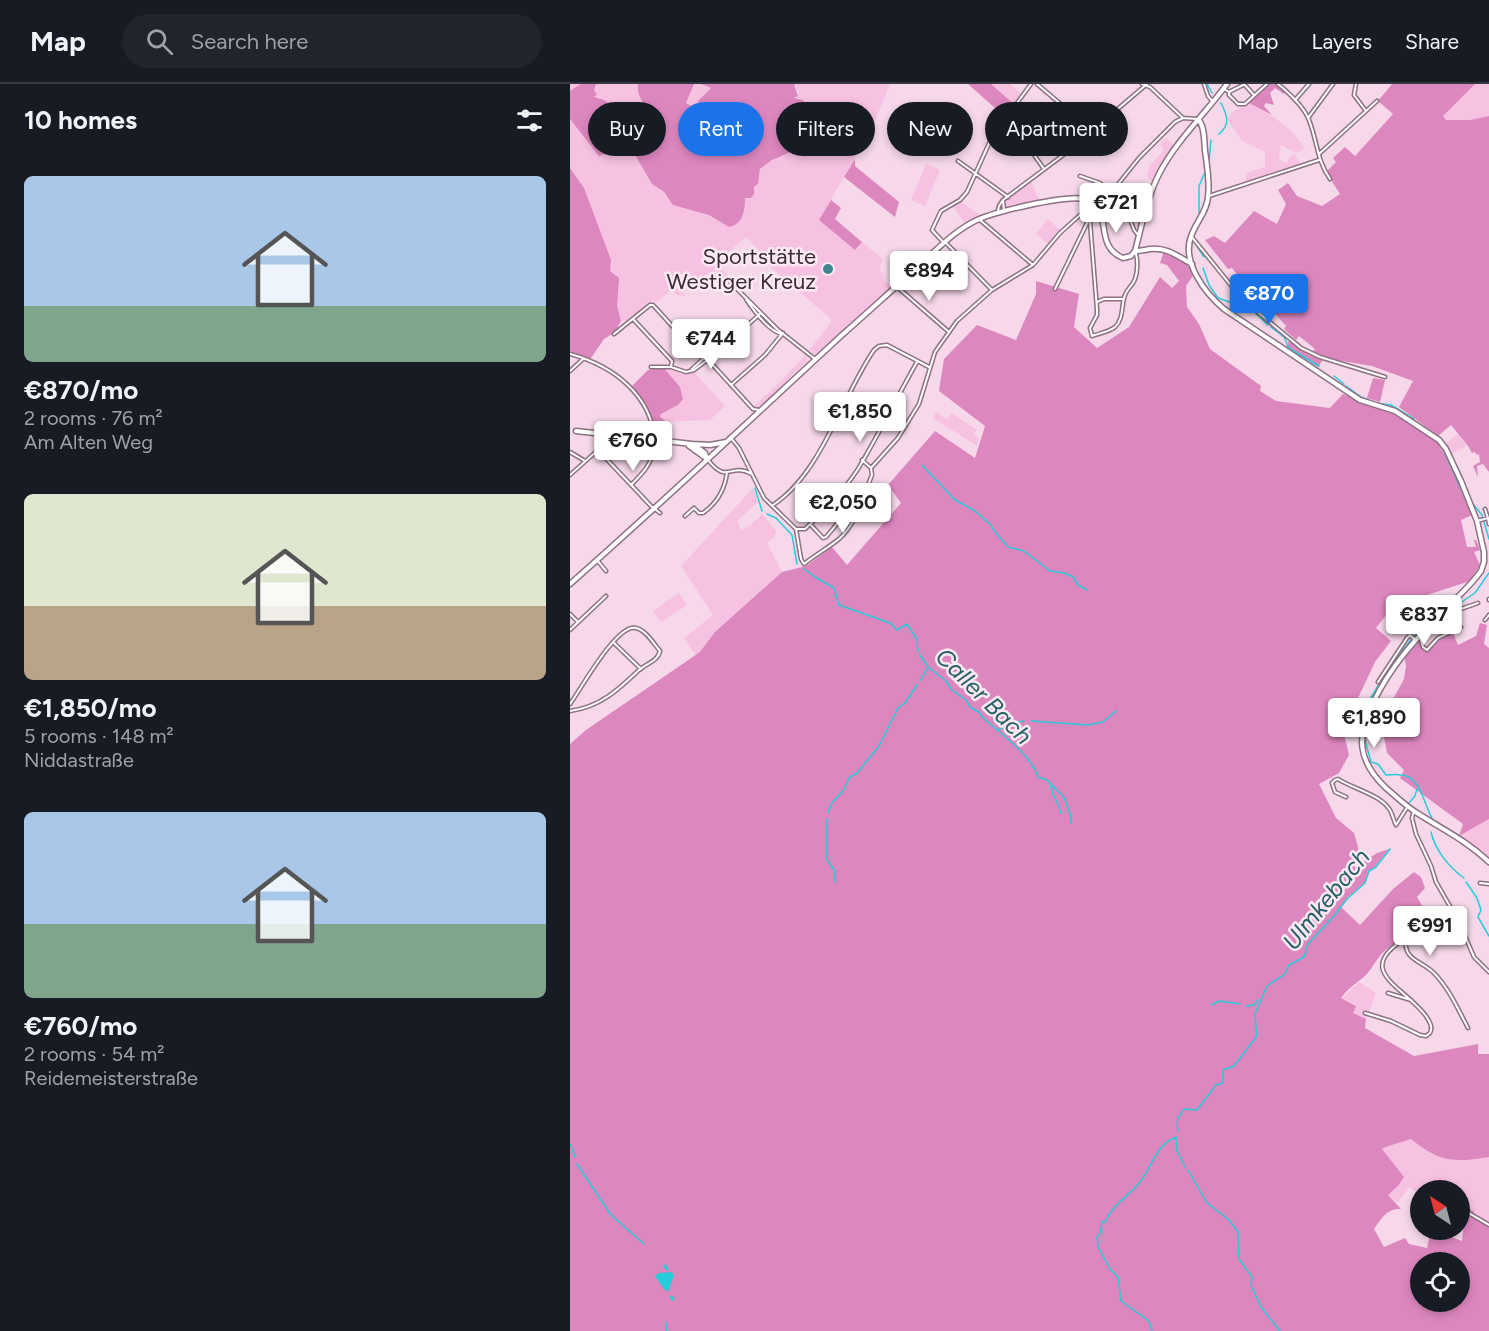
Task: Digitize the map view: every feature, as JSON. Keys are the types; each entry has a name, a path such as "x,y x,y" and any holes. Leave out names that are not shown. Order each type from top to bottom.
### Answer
{"main road":[{"path":"570,584 944,242 963,228 979,219 1001,212 1075,199 1087,200 1096,205 1107,243 1113,253 1126,258 1131,256 1135,251 1150,196 1159,174 1172,152 1227,84"},
{"path":"1199,120 1204,136 1209,196 1188,248 1208,295 1224,309 1360,400 1395,411 1439,440 1479,520 1484,565 1477,576 1448,607 1419,636 1413,638 1382,684 1365,720 1361,735 1365,758 1373,773 1414,811 1460,837 1489,862"},
{"path":"1135,251 1167,250 1193,264"},
{"path":"570,430 683,444 710,445 727,442"},
{"path":"683,444 708,460"},
{"path":"692,444 705,453 708,460"}],"street":[{"path":"1018,102 1032,84"},
{"path":"1037,84 1059,102"},
{"path":"1124,102 1145,84 1183,118"},
{"path":"1204,84 1208,96 1214,102"},
{"path":"1229,92 1244,84 1254,95"},
{"path":"1223,89 1229,92 1238,104 1245,104 1267,84"},
{"path":"1278,84 1308,118 1319,160 1330,179"},
{"path":"1294,100 1309,84"},
{"path":"1308,118 1334,84"},
{"path":"1356,84 1354,95 1366,111"},
{"path":"1319,154 1377,101"},
{"path":"871,468 898,438 919,404 926,388 929,367 935,352 957,321 992,290 1032,265 1060,233 1112,192 1139,158 1176,122 1183,118 1194,117 1199,120"},
{"path":"985,152 967,192 960,200 941,211 932,230 992,290"},
{"path":"1035,156 1044,169"},
{"path":"1001,212 999,206 1003,200 1060,156"},
{"path":"1209,196 1319,160"},
{"path":"958,161 1008,196"},
{"path":"1080,176 1100,183 1120,198 1134,230 1139,235"},
{"path":"1089,209 1097,302 1097,315 1090,327 1092,336 1110,330 1120,319 1128,288 1136,277 1138,257 1135,251"},
{"path":"1055,289 1090,218"},
{"path":"979,219 1032,265"},
{"path":"1191,236 1242,299 1301,348 1320,357 1385,377"},
{"path":"731,283 777,333 782,334 815,360"},
{"path":"896,286 949,332"},
{"path":"1097,302 1104,299 1124,299"},
{"path":"614,334 653,305 753,409 761,410"},
{"path":"651,367 691,370 708,360 760,314"},
{"path":"633,319 672,361 671,367"},
{"path":"731,385 771,349 782,334"},
{"path":"773,505 800,481 874,350 879,346 887,345 929,367"},
{"path":"691,370 704,358 719,351"},
{"path":"570,354 606,369 634,389 652,422 655,441"},
{"path":"570,371 583,359"},
{"path":"796,529 806,529 837,495 862,460 917,362"},
{"path":"753,409 753,418"},
{"path":"731,438 739,448 764,498 796,529 801,559 804,564 839,538 852,524 872,475 871,468 862,460"},
{"path":"570,475 598,450 600,442"},
{"path":"631,485 648,466 654,448"},
{"path":"598,450 660,513"},
{"path":"570,452 585,462"},
{"path":"708,460 719,472 742,469 752,475"},
{"path":"742,469 746,462"},
{"path":"685,516 694,508 699,513 703,513 713,504 723,489 727,472"},
{"path":"810,525 823,538 826,537 844,512 843,503 837,495"},
{"path":"1485,509 1489,524"},
{"path":"1479,520 1486,518"},
{"path":"597,560 606,571"},
{"path":"570,630 606,596"},
{"path":"1437,618 1478,603"},
{"path":"570,614 578,622"},
{"path":"1485,620 1489,615"},
{"path":"570,704 613,642 625,630 632,627 638,628 658,649 659,656 608,699 570,711"},
{"path":"1419,636 1423,647 1427,650 1438,638 1461,627"},
{"path":"1378,682 1407,638 1413,638"},
{"path":"613,642 641,669"},
{"path":"1346,797 1335,792 1334,781 1339,780 1375,798 1389,809 1396,825 1408,806"},
{"path":"1414,811 1412,820 1436,882 1459,922 1474,957 1489,972"},
{"path":"1480,883 1489,884"},
{"path":"1365,1013 1427,1036 1431,1032 1430,1023 1412,1000 1388,980 1381,966 1386,952 1430,918 1436,921 1436,930 1439,934 1451,929 1459,922"},
{"path":"1406,938 1408,954 1438,978 1452,997 1468,1028"},
{"path":"1388,993 1412,1000"},
{"path":"1470,1214 1489,1225"}],"shaded area":[{"path":"570,84 582,84 596,102 588,102 588,156 637,156 647,176 667,198 706,213 729,227 743,216 745,198 758,184 760,170 772,160 783,156 856,156 819,220 855,249 862,242 883,259 879,270 884,275 883,279 892,287 816,355 809,350 831,323 831,319 768,265 771,262 746,237 716,263 729,277 725,280 715,270 694,282 685,272 673,278 686,296 677,295 671,290 627,321 621,321 620,316 589,358 570,353"},
{"path":"581,84 596,84 594,90 597,95 594,96 606,102 588,102 588,142 570,119 570,91"},
{"path":"596,84 638,84 643,102 607,102 593,96"},
{"path":"638,84 694,84 686,102 678,102 678,156 764,156 764,102 698,102 711,88 701,84 794,84 798,96 794,98 804,102 776,102 776,156 782,156 760,169 754,194 751,198 745,198 742,216 737,223 729,227 709,215 673,205 664,192 652,184 636,156 666,156 666,102 643,102"},
{"path":"694,84 711,88 699,102 686,102"},
{"path":"794,84 890,84 875,121 875,102 804,102 794,97 799,93"},
{"path":"968,84 991,84 1012,102 988,102"},
{"path":"991,84 1010,84 1023,96 1018,102 1012,102"},
{"path":"1268,84 1276,84 1285,91 1284,94 1275,88 1270,93 1274,105 1266,103 1264,106 1272,115 1249,103"},
{"path":"1392,84 1475,84 1443,116 1446,120 1470,120 1489,116 1489,472 1483,464 1477,466 1478,477 1473,466 1480,462 1479,454 1472,453 1451,425 1438,436 1399,407 1413,381 1372,366 1324,358 1318,367 1286,347 1290,339 1311,354 1315,349 1299,336 1296,340 1284,329 1286,326 1270,308 1272,306 1257,292 1253,295 1232,268 1228,269 1205,240 1214,236 1225,243 1254,211 1277,224 1286,204 1278,190 1288,183 1297,196 1322,206 1340,194 1326,172 1336,162 1333,158 1345,147 1355,156 1393,114 1378,101"},
{"path":"1475,84 1489,84 1489,116 1470,120 1446,120 1442,116"},
{"path":"1249,103 1287,127 1305,149 1296,153 1281,145 1280,160 1287,163 1290,156 1295,154 1300,164 1246,184 1246,173 1265,167 1265,152 1242,141 1228,120 1231,113"},
{"path":"1166,138 1174,145 1151,182 1147,176 1150,165 1164,150 1160,144"},
{"path":"855,159 855,166 899,202 895,217 844,177"},
{"path":"926,164 940,170 925,206 911,200"},
{"path":"570,168 584,188 611,260 610,271 619,278 617,306 621,321 618,326 620,329 604,339 589,361 570,354"},
{"path":"1031,182 1039,200 1006,207 1004,206 1005,202 1007,206 1006,201"},
{"path":"831,200 841,208 835,219 862,242 855,250 819,220"},
{"path":"960,201 980,215 965,224 953,206"},
{"path":"1048,219 1060,230 1048,244 1036,234"},
{"path":"1164,251 1184,260 1194,274 1186,286 1187,307 1199,324 1210,349 1261,386 1260,391 1276,401 1330,408 1343,394 1385,409 1411,422 1436,441 1452,466 1472,515 1461,520 1467,547 1476,547 1474,540 1476,540 1480,550 1474,552 1480,565 1470,581 1393,606 1376,628 1391,641 1375,662 1351,713 1353,719 1345,738 1349,755 1339,773 1319,784 1336,818 1354,833 1360,864 1377,853 1389,849 1369,871 1365,883 1347,898 1341,907 1360,925 1393,889 1414,872 1421,877 1425,888 1417,897 1429,917 1384,952 1366,975 1341,998 1356,1006 1353,1013 1366,1019 1365,1028 1414,1056 1478,1044 1478,1054 1489,1054 1489,1157 1466,1160 1447,1159 1421,1147 1411,1139 1382,1149 1404,1177 1388,1195 1401,1209 1388,1212 1374,1229 1384,1247 1405,1238 1409,1244 1427,1248 1429,1240 1470,1240 1470,1209 1474,1212 1473,1215 1489,1225 1489,1331 570,1331 570,744 586,730 700,652 715,632 782,572 806,566 832,547 847,565 901,503 888,485 935,431 975,458 985,426 939,391 944,359 977,325 1016,340 1036,294 1036,281 1079,294 1074,327 1097,348 1129,327 1160,277 1172,288 1179,281 1167,265 1160,263"},
{"path":"806,354 807,362 790,377 791,379 761,408 753,407 782,380"},
{"path":"663,367 693,371 725,406 710,420 667,422 660,417 661,414 678,405 683,399 680,387"},
{"path":"663,367 680,387 683,399 678,405 661,414 660,417 667,422 655,431 639,395 632,386 648,370"},
{"path":"1373,378 1385,380 1380,402 1367,398"},
{"path":"936,412 947,419 952,413 977,430 974,435 979,438 977,446 933,418"},
{"path":"1458,434 1467,446 1451,454 1445,444"},
{"path":"753,488 758,502 737,521 741,530 751,525 762,514 776,531 775,536 767,543 782,572 715,632 696,656 684,638 713,615 681,566"},
{"path":"679,593 687,605 661,622 653,611"},
{"path":"1480,623 1487,625 1484,644 1489,648 1489,819 1459,836 1463,824 1400,778 1404,770 1387,753 1381,721 1404,679 1406,666 1404,654 1419,637 1426,650 1438,639 1453,633 1458,645 1476,636"},
{"path":"1489,819 1489,860 1459,836"},
{"path":"1359,982 1376,993 1366,1019 1352,1013 1356,1005 1342,998"},
{"path":"1411,1139 1430,1152 1447,1159 1466,1160 1489,1157 1489,1225 1473,1215 1470,1210 1470,1180 1410,1180 1410,1187 1397,1203 1388,1195 1404,1177 1381,1150"}],"water":[{"path":"671,1272 674,1275 668,1292 655,1276 659,1273"}],"waterway":[{"path":"1207,84 1212,93"},
{"path":"1219,134 1225,127 1227,119 1221,103"},
{"path":"1209,161 1211,140"},
{"path":"1199,213 1199,186 1205,172"},
{"path":"1195,243 1204,257"},
{"path":"1203,268 1209,285 1218,298 1252,310 1268,325"},
{"path":"1271,327 1284,337 1289,348 1319,366"},
{"path":"1334,376 1344,384"},
{"path":"1346,386 1361,397 1376,403 1391,405 1414,419"},
{"path":"1414,426 1430,436"},
{"path":"1442,447 1467,502"},
{"path":"922,465 955,500 975,511 991,525 1008,547 1024,551 1050,571 1073,577 1078,585 1087,590"},
{"name":"Caller Bach","path":"755,488 762,511"},
{"path":"1473,504 1482,515 1489,539"},
{"name":"Caller Bach","path":"767,514 776,518 792,535 797,564"},
{"name":"Caller Bach","path":"804,569 834,588 839,605 890,623 897,630 907,624 917,640 918,652"},
{"path":"1447,612 1475,593 1489,573"},
{"path":"1360,727 1358,719 1390,666 1414,636 1439,611"},
{"name":"Caller Bach","path":"920,655 928,667 946,681 952,690 966,700 971,708 979,712 1022,753 1035,769 1038,777 1051,784 1061,814"},
{"path":"920,681 928,667"},
{"path":"828,813 831,804 843,791 850,777 857,773 879,746 898,708 905,703 917,685"},
{"path":"1031,721 1088,725 1103,722 1116,711"},
{"path":"997,730 1011,723 1024,721"},
{"path":"1364,736 1371,762 1378,764 1386,775 1401,775 1413,780 1432,818"},
{"name":"Caller Bach","path":"1051,784 1063,796 1071,816 1071,823"},
{"path":"1409,803 1417,789"},
{"path":"827,819 827,860 835,871 835,882"},
{"path":"1431,832 1443,858 1464,878"},
{"name":"Ulmkebach","path":"1178,1131 1177,1121 1180,1114 1185,1109 1197,1110 1216,1085 1223,1083 1223,1070 1234,1066 1257,1036 1255,1014 1267,986 1285,974 1289,965 1304,957 1308,944 1347,899 1365,883 1369,871 1376,867 1390,849"},
{"path":"1466,882 1477,898 1481,910 1478,917 1489,936"},
{"path":"1246,1006 1254,1005 1258,1000"},
{"path":"1212,1005 1219,1001 1240,1004"},
{"name":"Ulmkebach","path":"1152,1331 1149,1321 1121,1301 1118,1277 1110,1269 1098,1247 1097,1237 1102,1222 1105,1222 1117,1205 1139,1183 1158,1151 1176,1137 1177,1151 1185,1167"},
{"path":"570,1144 575,1157"},
{"path":"577,1164 611,1215 644,1244"},
{"path":"1188,1170 1207,1203 1228,1219 1238,1232 1239,1259 1252,1277 1251,1285 1261,1307 1280,1331"},
{"path":"666,1331 667,1323"}],"place":[{"name":"Sportstätte Westiger Kreuz","path":"828,269"}]}
